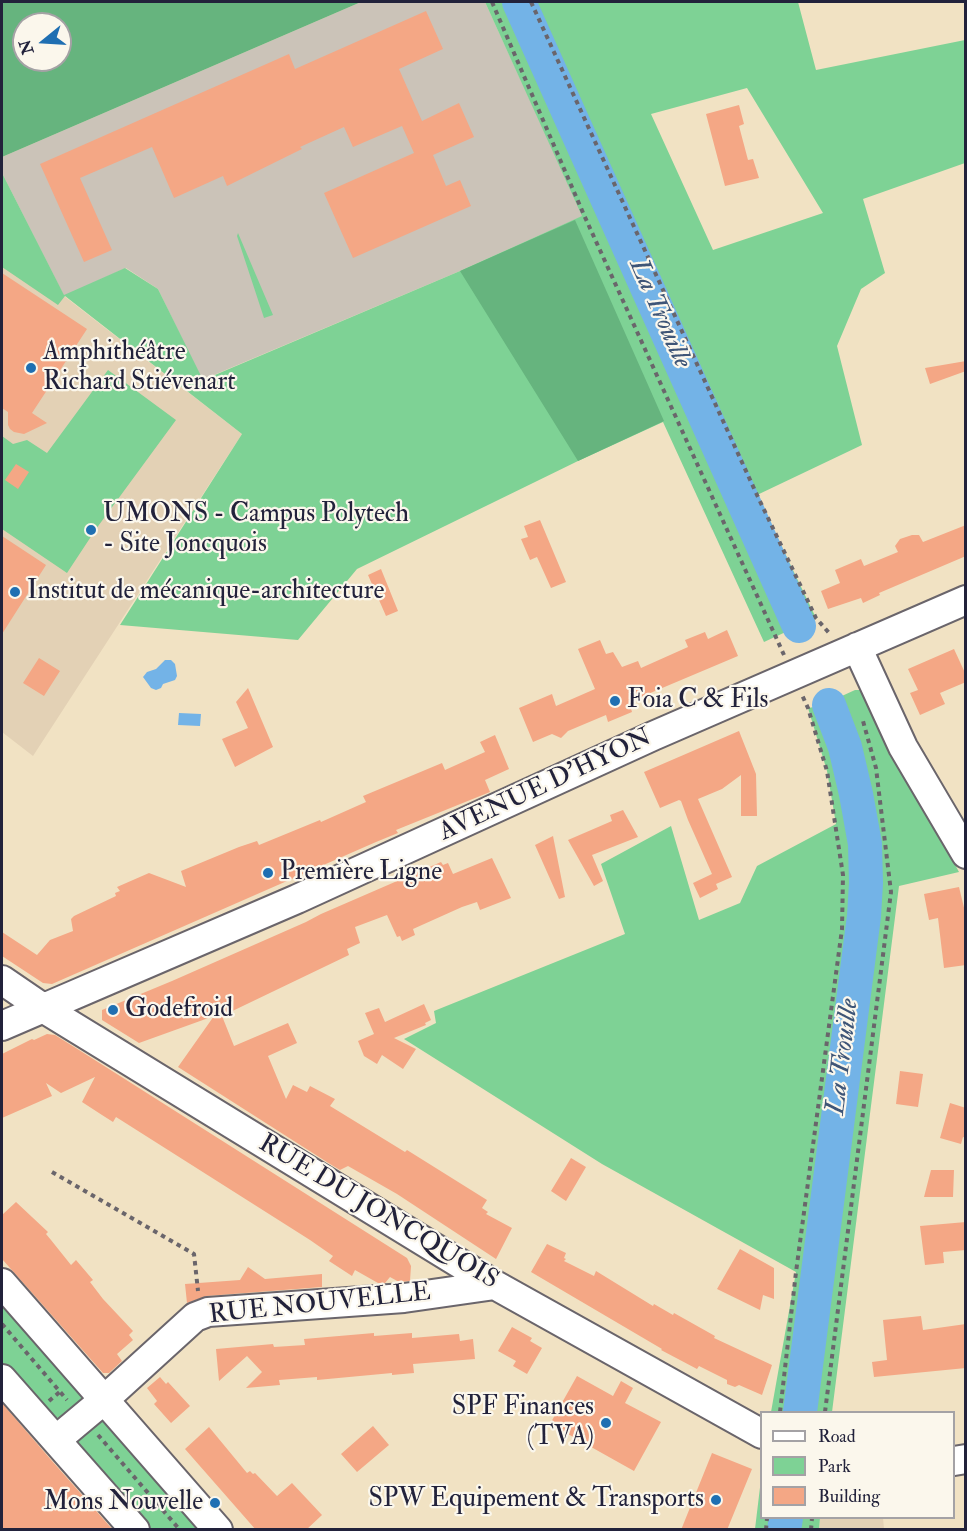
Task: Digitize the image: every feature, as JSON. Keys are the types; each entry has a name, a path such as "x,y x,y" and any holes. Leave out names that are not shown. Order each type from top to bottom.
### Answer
{"street":[{"name":"AVENUE D'HYON","path":"2,1026 297,899 793,674 966,600"},
{"path":"851,649 903,747 966,854"},
{"name":"RUE DU JONCQUOIS","path":"2,980 43,1008 495,1285 760,1433"},
{"path":"2,1283 218,1530"},
{"name":"RUE NOUVELLE","path":"56,1440 195,1317 208,1312 404,1298 495,1285"},
{"path":"2,1379 135,1530"}],"path":[{"path":"492,2 575,194 808,708 827,771 843,875 842,929 796,1272 780,1411"},
{"path":"531,2 752,484 816,618 851,649"},
{"path":"825,1411 891,892 876,768 862,715"},
{"path":"52,1172 194,1254 200,1316"},
{"path":"32,1414 82,1373"},
{"path":"82,1471 131,1429"}],"shaded area":[{"path":"361,2 485,2 583,216 460,271 202,380 158,289 126,268 64,296 2,173 2,157"},
{"name":"UMONS - Campus Polytech - Site Joncquois","path":"2,173 64,296 242,434 33,756 2,732"},
{"path":"820,1519 883,1519 884,1529 819,1529"}],"green space":[{"path":"2,2 361,2 2,157"},
{"path":"485,2 798,2 816,70 965,40 965,163 863,199 885,273 861,289 837,346 862,445 757,495 816,618 764,642 663,422 357,569 298,640 120,625 242,434 65,296 58,305 2,267 2,173 64,295 125,268 158,289 203,380 460,271 582,216","holes":["747,88 823,213 713,250 651,114"]},
{"path":"575,220 664,421 578,461 460,271"},
{"path":"238,233 273,315 264,318 237,236"},
{"path":"108,370 176,420 96,529 67,573 2,529 2,436 13,444 27,440 47,453"},
{"path":"855,690 862,690 959,872 899,886 832,1411 771,1411 796,1272 602,1164 404,1039 436,1023 434,1011 625,934 601,864 671,826 699,920 740,903 757,866 836,824 827,771 808,708 820,706"},
{"path":"2,1299 83,1396 77,1411 65,1417 55,1418 41,1410 2,1364"},
{"path":"103,1417 203,1529 149,1529 73,1444 74,1433"},
{"path":"760,1487 760,1519 820,1519 819,1529 755,1529"}],"water":[{"path":"165,660 171,660 175,664 177,676 175,680 163,684 156,690 151,688 143,677"},
{"path":"179,713 201,714 200,726 178,725"}],"building":[{"path":"426,11 443,49 399,69 422,121 459,103 474,137 433,155 446,186 460,180 471,206 353,258 324,193 414,153 402,126 353,147 344,127 300,147 302,149 227,186 223,176 174,198 152,147 80,178 112,250 84,262 40,164 289,54 295,69"},
{"path":"739,105 744,124 739,126 748,160 753,159 759,178 725,186 706,114"},
{"name":"Amphithéâtre Richard Stiévenart","path":"2,273 87,329 32,413 47,423 24,434 10,429 8,412 2,408"},
{"path":"966,361 966,371 930,384 925,368"},
{"path":"16,464 29,472 18,489 5,480"},
{"path":"540,520 566,582 551,588 537,557 530,560 521,539 528,537 524,526"},
{"path":"966,525 966,556 879,593 880,595 863,603 861,598 828,609 821,591 840,583 835,570 861,559 864,566 898,552 895,546 900,539 919,535 923,542"},
{"name":"Institut de mécanique-architecture","path":"2,536 46,565 2,634"},
{"path":"381,569 398,611 386,616 368,575"},
{"path":"727,630 738,656 629,702 632,712 608,722 606,715 568,731 561,738 552,734 533,742 519,708 552,694 556,706 595,689 578,649 600,640 606,654 613,652 622,667 638,661 641,668 688,647 685,640 705,632 708,639"},
{"path":"954,649 966,675 966,682 940,693 945,704 920,715 910,693 918,690 908,669"},
{"path":"39,658 60,671 44,696 23,683"},
{"path":"248,688 273,747 235,767 222,739 248,728 236,702"},
{"path":"739,731 756,774 757,816 741,816 741,775 722,789 698,799 732,877 716,884 718,889 700,898 693,883 712,874 681,801 660,808 644,772"},
{"path":"495,735 509,769 485,780 490,792 396,830 398,833 52,984 43,983 2,956 2,932 37,955 50,940 73,931 71,919 74,916 116,896 115,893 120,891 117,887 149,873 186,887 181,871 239,847 257,841 259,845 320,820 321,822 366,802 363,796 442,763 445,770 485,752 480,742"},
{"path":"623,810 638,837 592,855 603,881 594,886 568,840 612,821 610,815"},
{"path":"553,836 565,897 559,899 535,845"},
{"path":"492,858 511,898 480,910 477,902 462,907 413,929 415,935 402,941 400,936 397,937 387,915 355,927 360,943 347,949 349,955 222,1016 234,1046 288,1023 297,1043 268,1056 286,1099 293,1085 307,1092 310,1086 335,1099 330,1106 405,1152 407,1150 487,1200 482,1208 488,1212 486,1214 512,1228 496,1259 397,1194 348,1166 340,1170 178,1067 214,1016 139,1043 102,1020 102,1010 441,862 443,865 448,863 453,874"},
{"path":"959,887 966,916 966,965 944,968 938,918 929,920 924,894"},
{"path":"424,1004 431,1020 425,1023 426,1025 394,1038 416,1049 403,1069 382,1055 377,1064 364,1056 358,1041 374,1034 365,1013 379,1008 385,1022"},
{"path":"47,1034 55,1035 407,1258 411,1266 410,1281 399,1282 390,1277 385,1283 378,1283 355,1270 352,1276 329,1261 333,1256 310,1240 116,1117 113,1122 102,1115 82,1102 95,1077 61,1093 46,1083 52,1096 2,1118 2,1054"},
{"path":"900,1071 923,1074 918,1107 896,1104"},
{"path":"950,1103 966,1108 966,1138 963,1137 961,1144 940,1138"},
{"path":"571,1158 586,1167 566,1201 551,1191"},
{"path":"931,1170 954,1170 953,1197 924,1197"},
{"path":"16,1202 48,1232 46,1234 71,1265 76,1260 93,1280 90,1282 103,1299 133,1331 129,1335 133,1340 117,1354 122,1361 109,1373 103,1373 2,1259 2,1215"},
{"path":"966,1222 966,1250 943,1252 944,1263 925,1265 920,1226"},
{"path":"547,1244 566,1253 564,1261 594,1276 596,1271 653,1306 654,1304 673,1315 674,1313 715,1336 714,1338 772,1365 762,1395 739,1385 735,1387 727,1384 727,1380 699,1366 697,1369 661,1350 531,1272"},
{"path":"740,1249 774,1268 774,1299 763,1295 760,1310 717,1289"},
{"path":"248,1267 265,1279 322,1274 322,1287 207,1296 187,1303 185,1284 240,1280"},
{"path":"921,1316 923,1330 966,1324 966,1368 874,1377 872,1362 887,1360 883,1320"},
{"path":"512,1327 532,1338 530,1341 542,1348 527,1374 513,1366 516,1361 498,1351"},
{"path":"374,1333 374,1336 412,1333 412,1338 459,1334 460,1341 473,1339 475,1359 413,1364 414,1373 317,1380 317,1377 279,1380 280,1385 246,1388 262,1372 247,1356 219,1381 216,1349 273,1344 274,1347 305,1345 304,1339"},
{"name":"SPF Finances (TVA)","path":"577,1376 613,1396 621,1381 633,1388 625,1403 661,1422 634,1471 550,1424"},
{"path":"160,1377 166,1384 168,1382 190,1406 171,1423 154,1404 157,1401 147,1388"},
{"path":"2,1403 52,1461 113,1530 2,1530"},
{"path":"373,1426 389,1445 357,1472 341,1454"},
{"path":"209,1427 247,1473 250,1471 255,1473 277,1496 292,1483 322,1515 306,1530 256,1530 185,1449"},
{"name":"SPW Equipement & Transports","path":"712,1453 752,1469 727,1530 681,1530"}],"waterway":[{"name":"La Trouille","path":"519,2 799,626"},
{"name":"La Trouille","path":"800,1411 864,916 866,883 865,844 856,794 845,747 829,705"},
{"name":"La Trouille","path":"784,1530 786,1519"}],"place":[{"name":"Amphithéâtre Richard Stiévenart","path":"31,368"},
{"name":"UMONS - Campus Polytech - Site Joncquois","path":"91,530"},
{"name":"Institut de mécanique-architecture","path":"15,592"},
{"name":"Foia C & Fils","path":"615,701"},
{"name":"Première Ligne","path":"268,873"},
{"name":"Godefroid","path":"113,1010"},
{"name":"SPF Finances (TVA)","path":"606,1423"},
{"name":"SPW Equipement & Transports","path":"716,1500"},
{"name":"Mons Nouvelle","path":"215,1503"}]}
